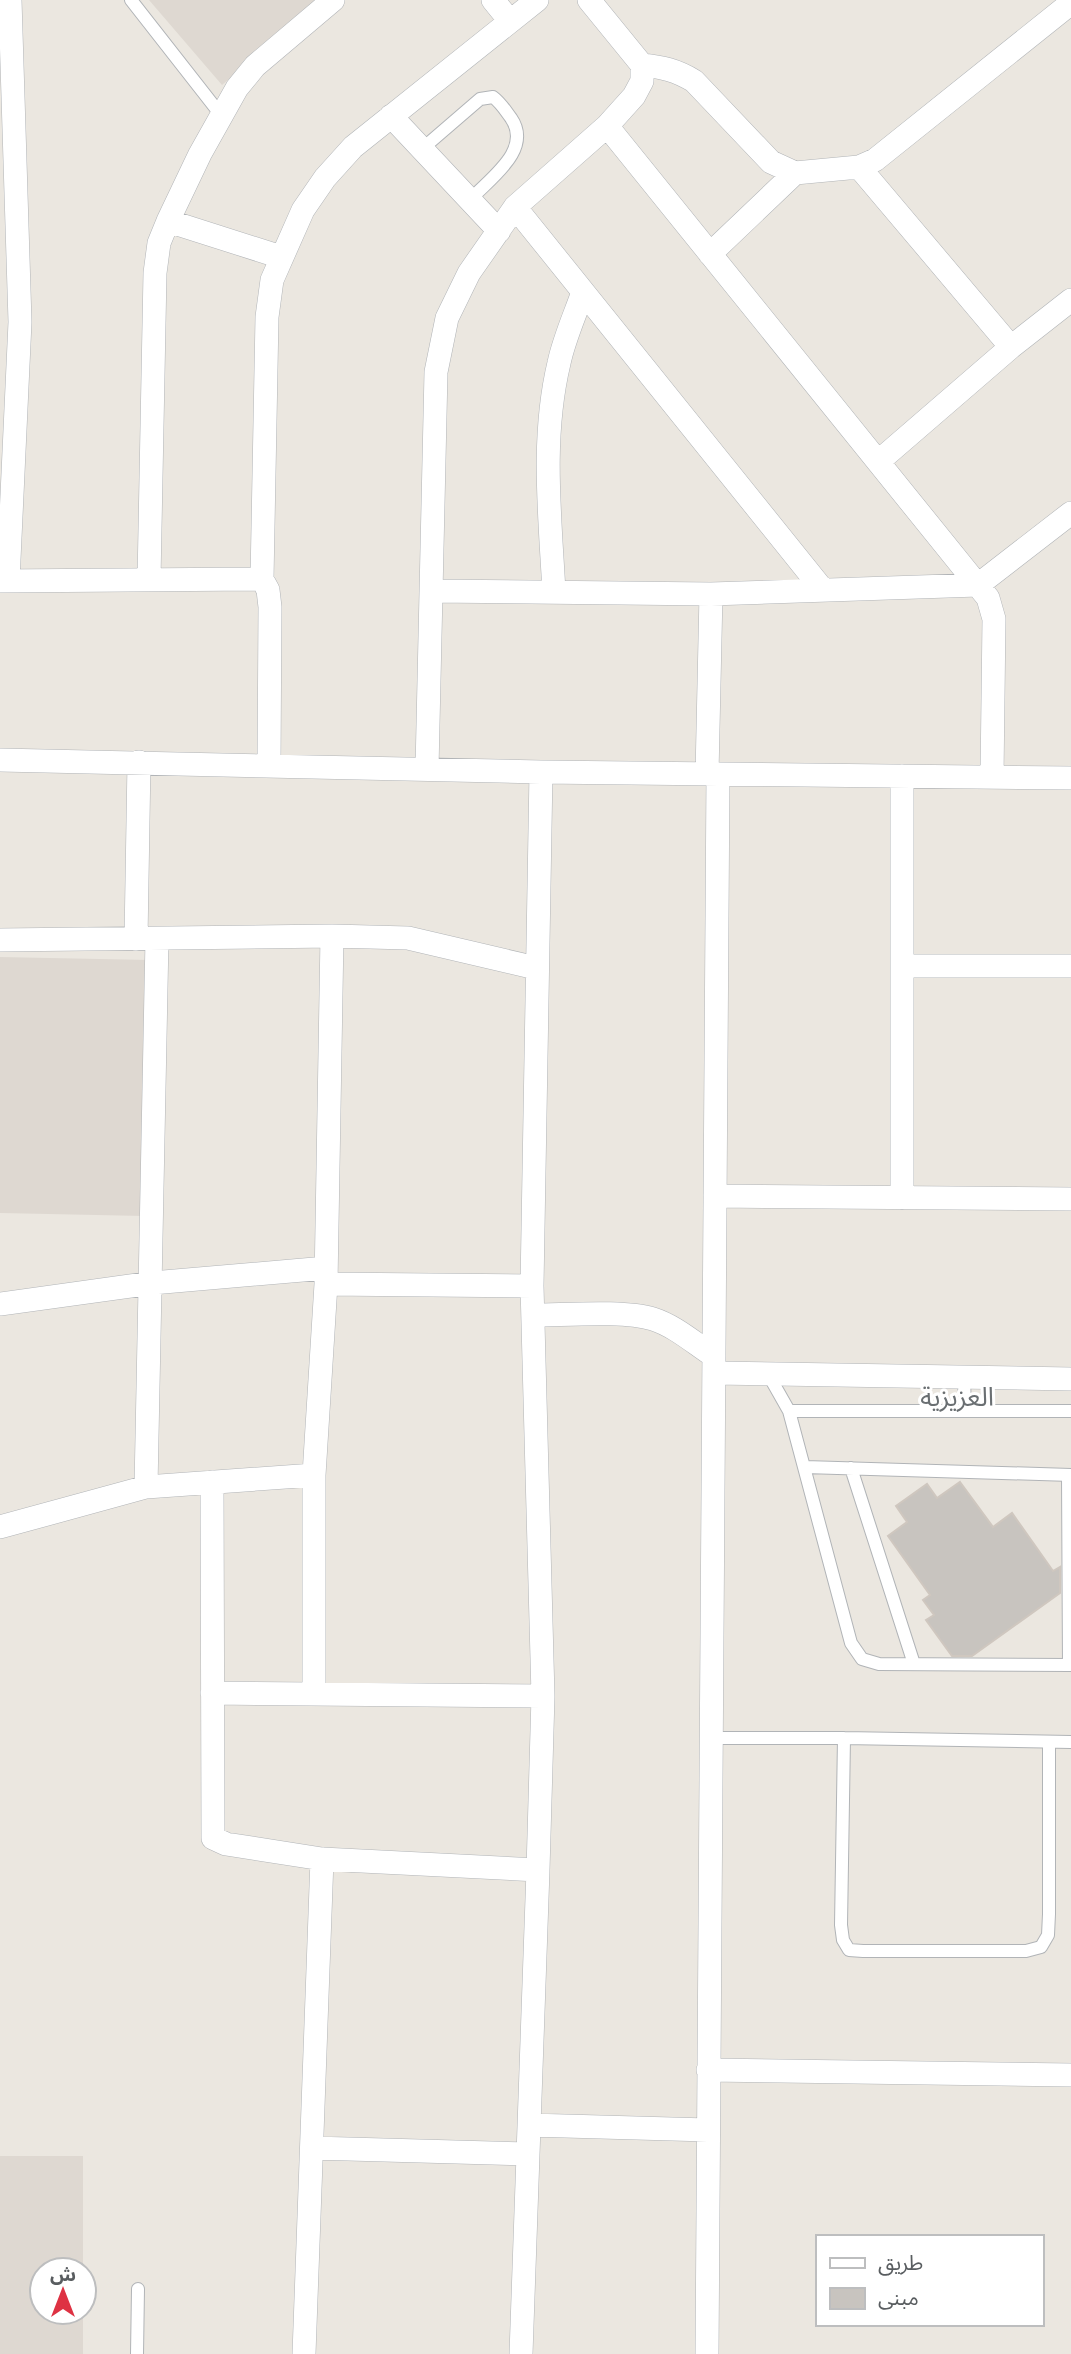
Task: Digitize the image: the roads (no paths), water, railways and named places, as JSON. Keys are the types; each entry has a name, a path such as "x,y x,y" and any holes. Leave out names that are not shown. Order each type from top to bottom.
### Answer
{"street":[{"path":"10,0 7,161 20,322 4,581 262,579"},
{"path":"149,580 155,273 159,243 168,220 237,88 255,66 332,0"},
{"path":"492,0 510,22"},
{"path":"269,765 270,607 268,590 262,579 267,317 272,280 303,210 325,178 354,147 537,0"},
{"path":"428,769 436,372 447,318 469,273 515,207 607,126 634,96 642,81 642,65 589,0"},
{"path":"642,65 666,67 681,72 694,81 771,162 795,173 859,167 874,160 1071,3"},
{"path":"391,116 499,231"},
{"path":"607,126 988,598 994,619 992,777"},
{"path":"859,167 1010,346"},
{"path":"710,254 795,173"},
{"path":"515,207 823,590"},
{"path":"168,220 281,257"},
{"path":"554,593 548,454 550,421 559,362 583,292"},
{"path":"879,461 1010,346 1071,300"},
{"path":"431,592 711,594 978,585 1071,513"},
{"path":"707,2354 715,1196 711,594"},
{"path":"0,760 541,772 1071,778"},
{"path":"139,762 147,939 152,1283 146,1487"},
{"path":"521,2354 543,1696 532,1286 541,772"},
{"path":"902,776 902,1198"},
{"path":"314,1694 314,1475 326,1276 332,936"},
{"path":"0,940 332,936 408,938 536,968"},
{"path":"902,966 1071,966"},
{"path":"715,1196 1071,1199"},
{"path":"0,1304 152,1283 326,1276 532,1286"},
{"path":"533,1315 635,1315 653,1319 668,1326 714,1365 768,1374 1071,1379"},
{"path":"0,1527 146,1487 314,1475"},
{"path":"212,1482 213,1838 226,1844 322,1859 538,1870"},
{"path":"212,1693 543,1696"},
{"path":"304,2354 322,1859"},
{"path":"708,2070 1071,2075"},
{"path":"529,2125 708,2130"},
{"path":"312,2148 528,2154"}],"lane":[{"path":"131,0 221,115"},
{"path":"422,149 480,99 493,97 500,103 517,127 519,141 514,153 470,200"},
{"path":"768,1374 789,1410 851,1643 862,1659 879,1664 1070,1665 1069,1475 805,1467"},
{"path":"964,1377 965,1411"},
{"path":"789,1410 1071,1412"},
{"path":"851,1468 914,1664"},
{"path":"711,1738 1071,1742"},
{"path":"844,1738 841,1925 843,1940 849,1950 863,1951 1026,1951 1041,1947 1048,1935 1049,1914 1049,1742"},
{"path":"137,2354 138,2289"}],"district":[{"name":"العزيزية","path":"957,1397"}]}
